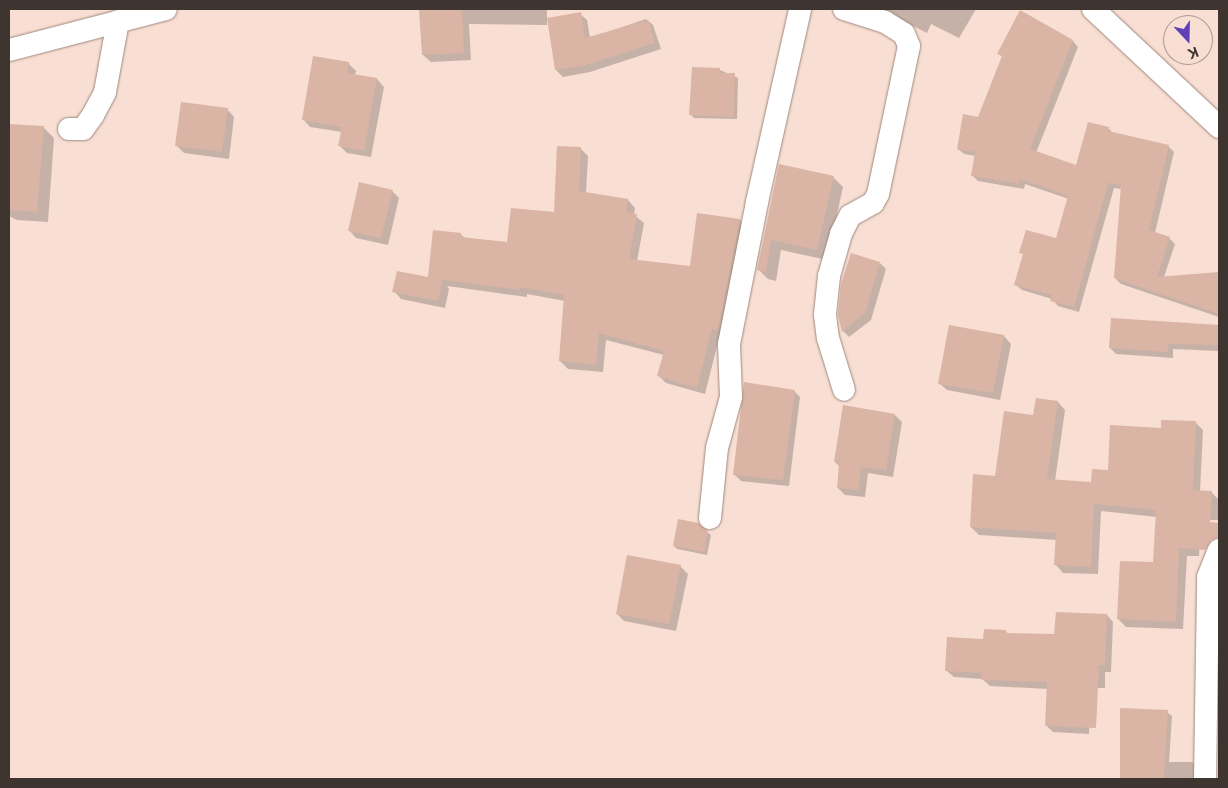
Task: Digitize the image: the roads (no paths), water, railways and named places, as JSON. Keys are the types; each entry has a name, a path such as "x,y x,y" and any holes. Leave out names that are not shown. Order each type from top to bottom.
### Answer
{"street":[{"path":"9,50 166,9"},
{"path":"710,518 717,448 731,397 730,344 757,202 800,9"},
{"path":"844,9 885,22 904,34 909,46 878,194 873,203 850,216 841,234 830,276 825,315 828,338 844,390"},
{"path":"1093,9 1219,127"},
{"path":"69,129 83,129 105,92 118,21"},
{"path":"1205,779 1208,577 1219,550"}]}
